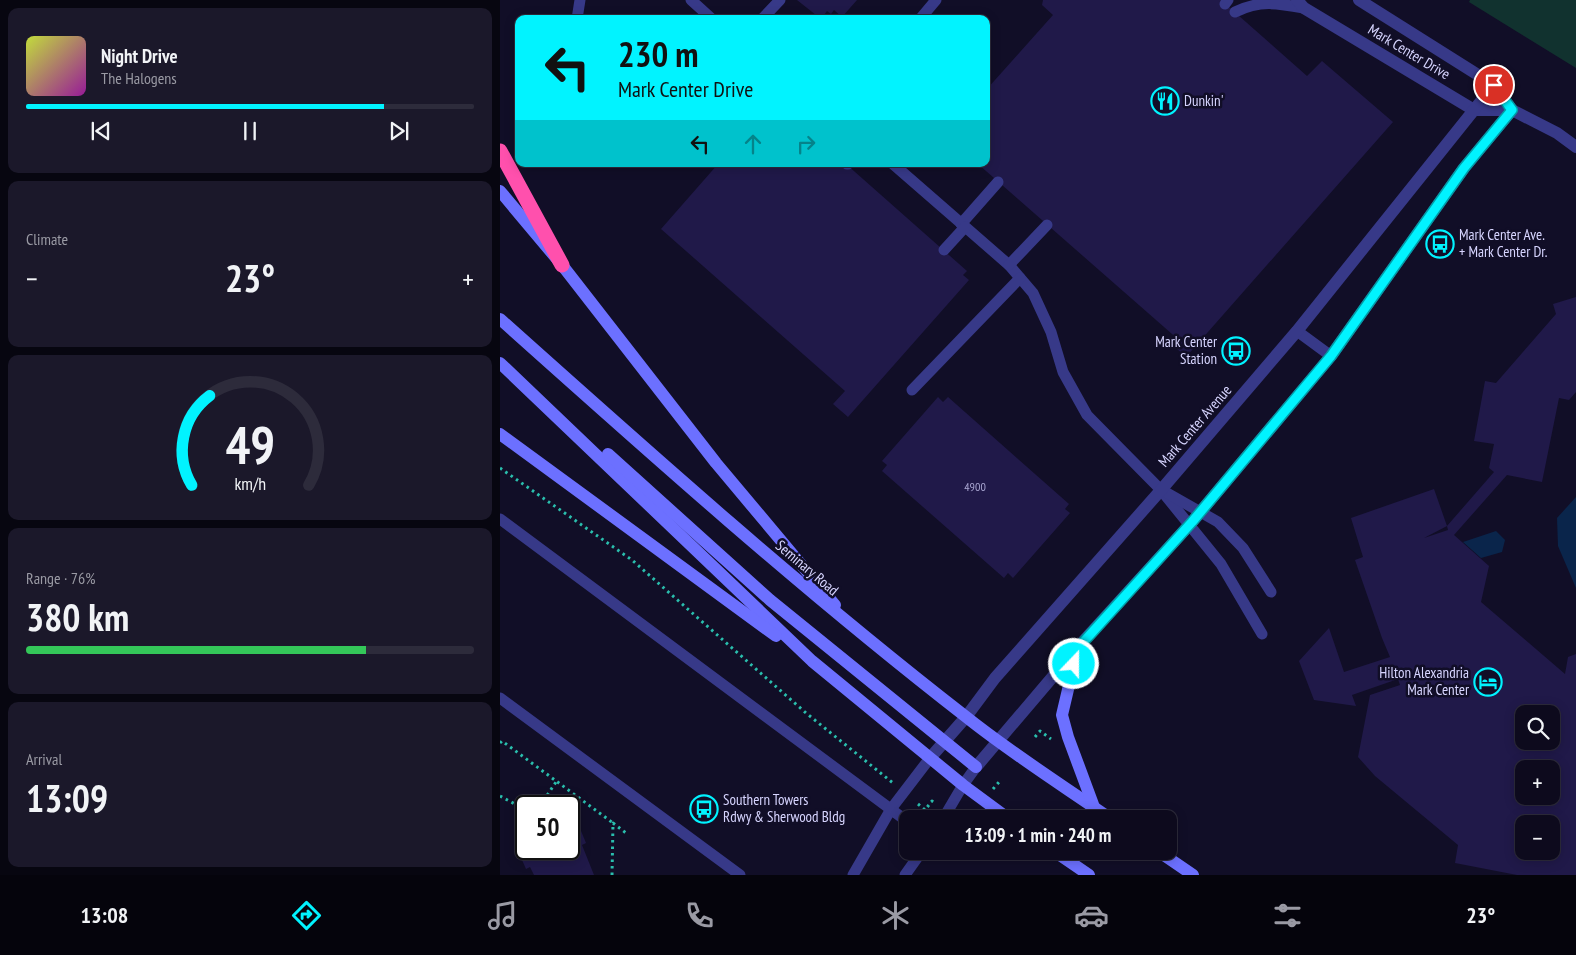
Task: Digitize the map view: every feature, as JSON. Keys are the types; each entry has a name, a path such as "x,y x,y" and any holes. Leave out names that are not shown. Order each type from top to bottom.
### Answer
{"highway":[{"path":"500,151 562,265"}],"main road":[{"path":"500,191 562,265 716,463 856,629"},
{"name":"Seminary Road","path":"500,319 765,555 966,717 1097,810"},
{"path":"500,363 812,662"},
{"path":"536,396 622,466 770,600 976,767"},
{"path":"500,434 812,662 963,785 997,810"},
{"path":"1078,648 1062,715 1094,808"},
{"path":"1067,860 1089,875"},
{"path":"1171,860 1193,875"}],"street":[{"name":"Mark Center Drive","path":"1359,0 1494,85 1512,110"},
{"name":"Mark Center Drive","path":"1376,0 1392,21"},
{"name":"Mark Center Drive","path":"1301,4 1474,110 1512,110 1557,133 1576,146"},
{"name":"Mark Center Avenue","path":"930,758 966,717 995,678 1161,490 1297,331 1494,85"},
{"path":"976,767 1078,648 1200,513 1331,356 1464,168 1512,110"}],"lane":[{"path":"578,15 580,0"},
{"path":"691,0 708,15"},
{"path":"766,15 780,0"},
{"path":"923,15 936,0"},
{"path":"1235,12 1248,3 1265,0 1301,4"},
{"path":"896,167 1010,265 1033,293 1052,332 1063,372 1087,415 1161,490 1221,564 1262,634"},
{"path":"944,250 998,182"},
{"path":"1010,265 1047,225"},
{"path":"912,390 1020,278"},
{"path":"1297,331 1331,356"},
{"path":"1161,490 1218,522 1243,548 1271,592"},
{"path":"500,519 899,815"},
{"path":"500,698 740,875"},
{"path":"854,875 891,809 930,758"},
{"path":"948,810 976,767"},
{"path":"904,875 915,860"}],"path":[{"path":"500,468 632,560 806,713 903,791"},
{"path":"1035,737 1040,731"},
{"path":"500,742 626,833"},
{"path":"547,795 556,782"},
{"path":"994,789 999,782"},
{"path":"500,796 515,804"},
{"path":"918,804 925,810 932,801 940,807"},
{"path":"612,875 613,823"}],"green space":[{"path":"1470,0 1576,0 1576,68 1469,2"}],"water":[{"path":"1576,497 1576,588 1558,546 1557,518"},
{"path":"1496,531 1505,540 1502,552 1481,558 1463,542"}],"building":[{"path":"797,0 857,0 844,15 840,15 834,10 831,14 827,11 824,15 816,15"},
{"path":"1043,0 1221,0 1307,76 1322,61 1393,122 1186,357 1176,348 1180,341 981,167 990,167 990,86 1053,15 1042,5"},
{"path":"715,167 849,167 967,271 963,275 969,280 848,417 833,404 845,391 661,229"},
{"name":"Hilton Alexandria Mark Center","path":"1576,297 1576,392 1569,400 1559,398 1542,482 1507,475 1454,535 1489,566 1481,602 1565,674 1568,657 1576,654 1576,875 1517,875 1455,863 1458,845 1375,776 1358,757 1370,695 1400,685 1398,679 1352,695 1356,706 1314,700 1299,661 1329,628 1344,672 1390,657 1355,560 1363,557 1351,518 1434,489 1447,526 1494,472 1489,468 1494,444 1474,441 1485,381 1496,383 1556,314 1553,304","holes":["1447,526 1448,530 1424,538"]},
{"path":"938,397 943,402 948,397 1069,504 1065,509 1070,513 1013,578 1008,573 1004,578 882,471 887,465 882,461"},
{"path":"580,828 586,843 582,845 594,875 534,875 530,867 526,869 522,860 580,860"}],"place":[{"name":"Dunkin'","path":"1165,101"},
{"name":"Mark Center Ave. + Mark Center Dr.","path":"1440,244"},
{"name":"Mark Center Station","path":"1236,351"},
{"name":"Hilton Alexandria Mark Center","path":"1488,682"},
{"name":"Southern Towers Rdwy & Sherwood Bldg","path":"704,809"}],"route":[{"path":"1074,664 1078,648 1192,522 1334,352 1464,168 1512,110 1494,85"}]}
